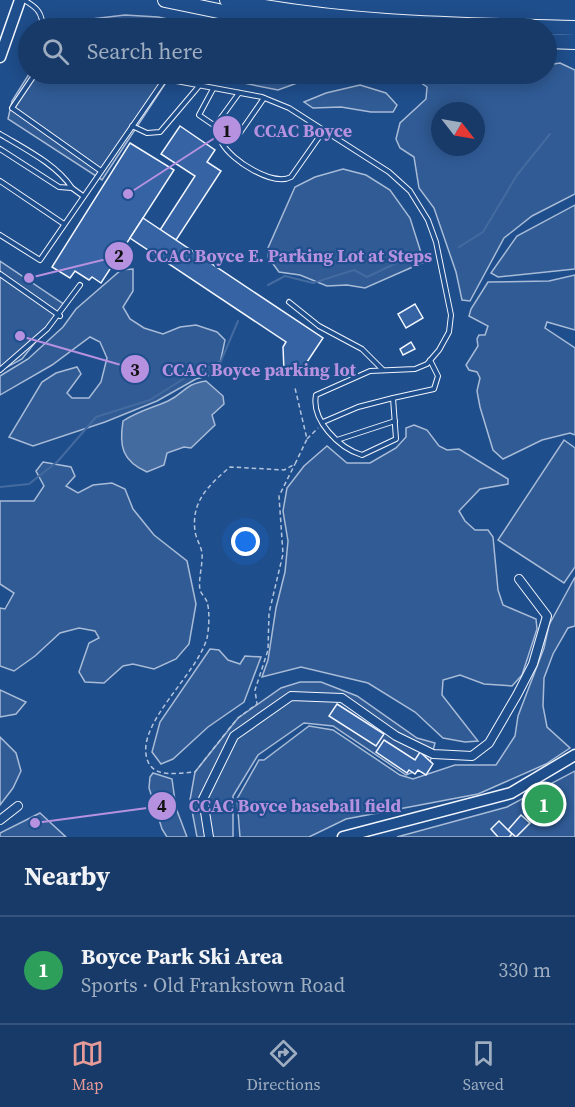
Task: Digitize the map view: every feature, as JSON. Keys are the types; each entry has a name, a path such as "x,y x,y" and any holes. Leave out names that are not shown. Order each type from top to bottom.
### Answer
{"highway":[{"path":"165,0 260,18"},
{"path":"227,0 350,18"},
{"path":"557,27 575,28"},
{"path":"557,41 575,42"}],"street":[{"path":"0,57 22,0"},
{"path":"209,837 203,799 234,736 291,696 342,698 396,736 433,754 472,756 489,743 532,664 547,616 519,579"},
{"path":"343,837 511,793 575,755"},
{"path":"0,820 18,806"}],"lane":[{"path":"22,0 36,7 42,18"},
{"path":"28,84 12,108 101,171"},
{"path":"0,235 40,260 161,84"},
{"path":"189,84 264,98 289,108 389,172 410,191 428,220 436,242 451,315 449,332 430,360 415,369 370,371 316,395 314,404 323,423 337,440 362,455 396,439 393,398"},
{"path":"132,126 147,133 160,132 199,86"},
{"path":"214,88 199,115 215,126 239,93"},
{"path":"264,98 239,134 232,132 226,135 222,143 225,150 259,173 273,180 284,181 291,177 324,130"},
{"path":"0,134 30,152 66,179 72,188 83,196"},
{"path":"0,148 59,187 72,188"},
{"path":"0,181 64,224"},
{"path":"0,274 60,316"},
{"path":"0,370 29,347 60,316 80,285"},
{"path":"289,302 319,326 362,349 382,370"},
{"path":"323,423 358,407 434,388 438,376 430,360"},
{"path":"337,440 395,421"}],"path":[{"path":"295,388 308,439"},
{"path":"296,464 284,470 230,467 202,493 194,517 202,557 200,590 208,603 207,638 196,663 153,722 146,747 146,757 151,767 162,773 195,772 238,718 257,704 255,690 268,650 269,613 283,554 279,496 296,464 308,439 323,423"}],"shaded area":[{"path":"125,15 163,18 100,18"},
{"path":"557,63 575,70 575,194 532,216 504,238 470,301 462,300 456,272 434,208 419,188 414,157 400,148 396,139 400,123 426,99 427,87 423,84 557,84"},
{"path":"23,84 165,84 102,180 8,119 12,101"},
{"path":"248,84 294,84 278,90"},
{"path":"360,85 386,93 397,105 393,112 371,112 341,107 313,108 304,102 326,93"},
{"path":"343,169 366,175 390,190 410,218 424,262 365,288 347,285 327,286 300,275 279,272 268,257 268,248 295,187 315,177"},
{"path":"575,205 575,269 498,277 491,273 517,236"},
{"path":"0,261 65,305 22,359 0,371"},
{"path":"133,269 133,291 123,307 130,319 144,328 163,334 180,327 196,325 217,332 225,340 218,373 196,379 157,401 105,422 33,446 9,437 42,382 56,373 77,367 81,374 67,393 72,398 89,398 101,382 107,358 100,342 90,337 52,365 0,395 0,376 28,359 63,327 76,309 121,270"},
{"path":"575,275 575,330 547,322 545,328 575,348 575,435 570,433 542,440 503,459 493,450 480,407 477,391 480,378 477,372 469,370 466,365 478,346 479,335 485,335 488,326 469,316 471,309 488,282 549,281"},
{"path":"206,381 223,396 224,404 212,415 215,425 191,448 184,447 167,453 164,465 147,472 132,463 127,458 122,445 123,421 174,398 193,384"},
{"path":"414,425 427,430 439,446 447,450 459,449 508,479 508,484 480,489 459,511 465,521 475,530 488,530 493,537 498,590 503,605 536,619 537,629 522,675 512,686 484,684 460,675 443,680 442,695 478,741 465,742 443,738 415,712 368,683 301,667 262,677 268,660 276,608 285,572 288,541 283,511 287,488 304,466 327,446 347,463 370,463 396,448 406,437 406,428"},
{"path":"564,440 575,448 575,567 564,583 498,540"},
{"path":"43,462 71,467 75,476 66,486 78,493 93,485 112,483 125,489 133,509 154,535 187,561 196,604 189,644 176,659 154,669 133,664 123,666 104,683 85,682 79,672 89,643 99,638 95,631 79,628 60,633 35,656 14,671 0,666 0,608 5,609 14,593 0,584 0,501 34,501 44,486 36,471"},
{"path":"575,577 575,626 568,628 553,654 544,678 543,706 547,727 570,748 546,764 478,794 346,819 309,837 240,837 237,799 259,760 264,760 309,726 333,730 400,775 413,779 455,765 496,765 515,736 518,716 544,648 549,625"},
{"path":"210,649 219,650 228,660 240,664 245,656 261,657 244,702 208,727 173,759 161,764 152,752 160,722"},
{"path":"300,682 321,682 357,696 417,738 435,743 429,766 406,775 333,726 304,723 258,755 233,796 233,837 197,837 190,800 195,772 238,718 281,688"},
{"path":"0,690 26,702 16,714 0,717"},
{"path":"0,737 16,753 21,771 13,788 0,805"},
{"path":"575,771 575,837 397,837 507,807"},
{"path":"153,773 172,779 176,808 187,837 167,837 162,829 149,788 150,777"},
{"path":"40,813 66,837 0,837 0,833"}],"building":[{"path":"180,126 215,150 207,162 221,171 176,240 160,230 195,176 161,154"},
{"path":"130,143 174,170 101,283 92,277 89,280 75,271 70,278 52,267"},
{"path":"143,218 323,338 305,365 284,371 283,347 286,342 130,238"},
{"path":"415,304 423,318 406,328 398,314"},
{"path":"411,342 415,349 403,355 400,349"},
{"path":"337,704 384,734 376,746 329,716"},
{"path":"384,740 415,760 420,752 433,764 426,775 418,770 415,774 409,770 407,773 376,752"},
{"path":"521,815 530,823 516,837 508,830"},
{"path":"499,821 512,834 509,837 498,837 491,829"}],"waterway":[{"path":"459,247 483,232 517,175 550,134"},
{"path":"268,285 285,276 313,283 354,270 367,277 409,257"},
{"path":"0,487 29,484 58,461 96,417 150,400 188,376 221,361 238,321"}],"place":[{"name":"CCAC Boyce","path":"128,194"},
{"name":"CCAC Boyce E. Parking Lot at Steps","path":"29,278"},
{"name":"CCAC Boyce parking lot","path":"20,336"},
{"name":"Boyce Park Ski Area","path":"544,804"},
{"name":"CCAC Boyce baseball field","path":"35,823"}]}
